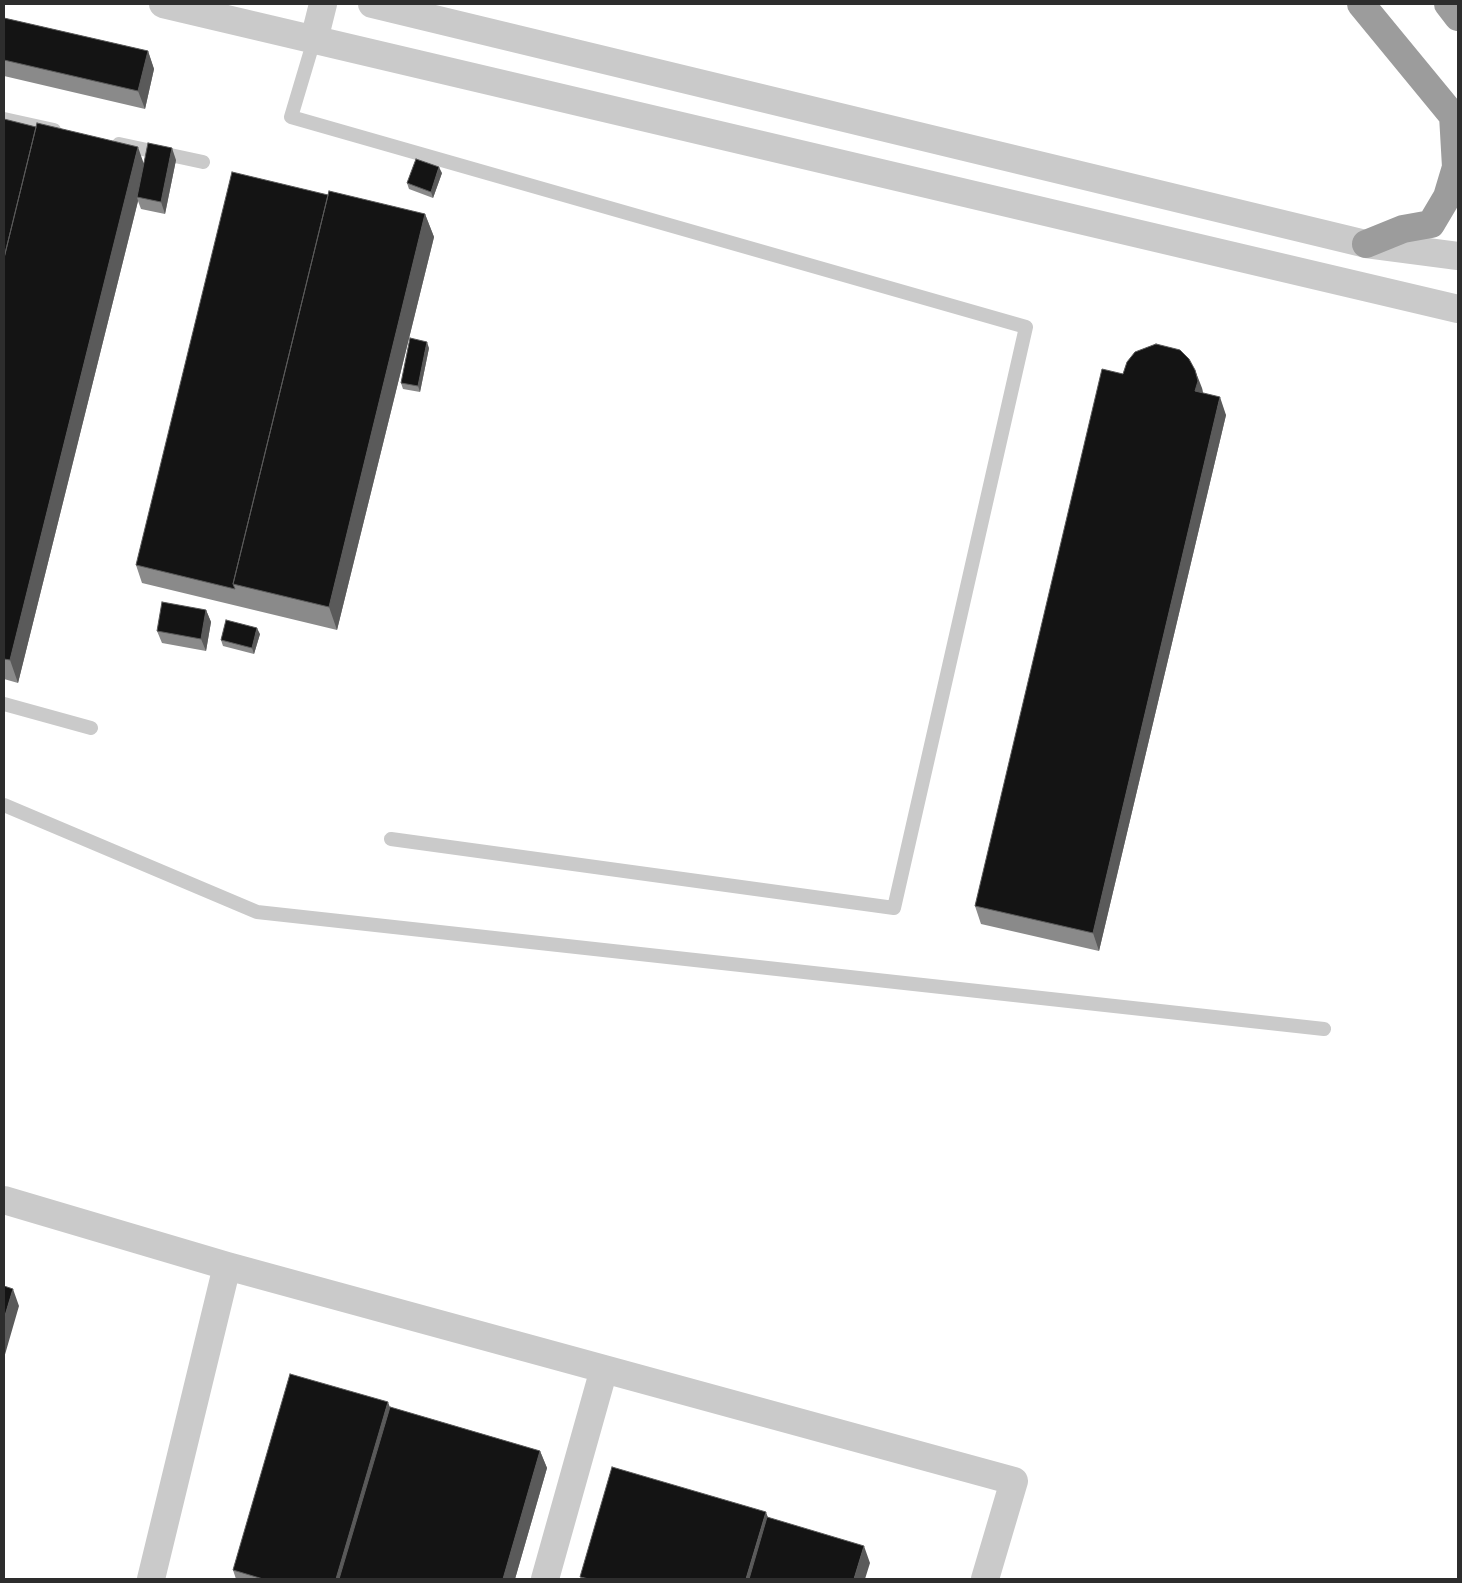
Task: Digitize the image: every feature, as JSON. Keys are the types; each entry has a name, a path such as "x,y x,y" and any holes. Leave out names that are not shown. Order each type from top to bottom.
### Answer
{"highway":[{"path":"1361,4 1456,117 1456,167 1446,197 1431,224 1403,229 1366,244"},
{"path":"1448,4 1458,17"}],"street":[{"path":"163,4 1458,309"},
{"path":"314,40 324,4"},
{"path":"372,4 1366,244 1458,256"},
{"path":"4,1200 227,1266 1014,1481 985,1579"},
{"path":"150,1579 227,1266"},
{"path":"545,1579 604,1369"}],"lane":[{"path":"314,40 291,116 1026,327 894,908 391,839"},
{"path":"4,119 70,133"},
{"path":"108,142 203,162"},
{"path":"4,704 91,728"},
{"path":"4,805 257,912 1324,1029"}],"building":[{"path":"4,18 148,51 138,91 4,60"},
{"path":"4,119 36,127 4,258"},
{"path":"37,123 138,147 10,660 4,659 4,258"},
{"path":"148,143 172,148 161,202 137,197"},
{"path":"416,159 439,167 431,192 407,183"},
{"path":"232,172 328,195 233,584 235,589 136,565"},
{"path":"329,191 425,214 329,607 233,584"},
{"path":"410,338 427,342 418,386 401,383"},
{"path":"1156,344 1180,350 1189,359 1198,381 1195,391 1220,397 1093,933 975,906 1102,369 1123,374 1127,362 1135,352"},
{"path":"162,602 206,610 201,639 157,631"},
{"path":"226,620 257,628 252,648 221,640"},
{"path":"4,1286 13,1289 4,1319"},
{"path":"290,1374 388,1402 336,1579 263,1579 233,1570"},
{"path":"390,1407 540,1451 503,1579 339,1579"},
{"path":"612,1467 766,1512 746,1579 589,1579 580,1577"},
{"path":"767,1517 864,1546 854,1579 749,1579"}]}
